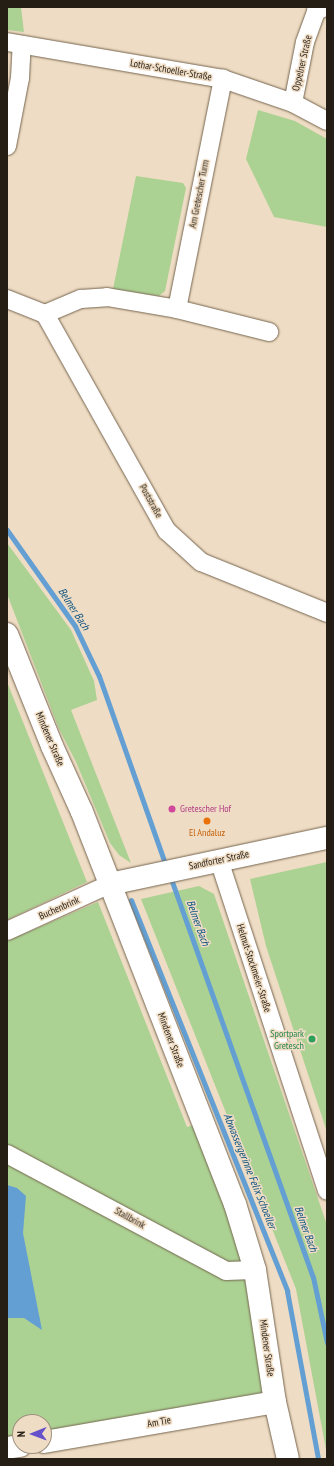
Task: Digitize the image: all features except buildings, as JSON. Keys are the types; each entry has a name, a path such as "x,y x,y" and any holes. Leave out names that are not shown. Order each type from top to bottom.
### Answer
{"main road":[{"name":"Mindener Straße","path":"7,634 110,884 235,1204 255,1270 275,1402 288,1459"},
{"name":"Sandforter Straße","path":"110,884 327,838"},
{"name":"Am Tie","path":"52,1441 275,1402"}],"street":[{"name":"Oppelner Straße","path":"293,103 305,42 316,11 325,7"},
{"name":"Lothar-Schoeller-Straße","path":"14,43 223,79 293,103 327,121"},
{"path":"7,146 20,78 14,43"},
{"name":"Am Gretescher Turm","path":"177,309 223,79"},
{"path":"7,299 45,314 81,299 108,297 177,309 269,332"},
{"name":"Poststraße","path":"45,314 167,531 201,562 327,613"},
{"name":"Helmut-Stockmeier-Straße","path":"219,860 327,1191"},
{"name":"Buchenbrink","path":"7,931 110,884"},
{"name":"Stallbrink","path":"7,1154 226,1271 255,1270"}],"green space":[{"path":"7,7 21,7 24,32 7,30"},
{"path":"258,110 295,121 327,139 327,227 274,217 246,159"},
{"path":"136,176 183,183 186,188 165,291 159,296 113,289"},
{"path":"7,543 71,630 94,681 97,700 71,710 131,863 119,855 110,843 76,762 59,729 7,594"},
{"path":"7,682 87,882 7,920"},
{"name":"Sportpark Gretesch","path":"327,862 327,1132 266,946 250,879"},
{"path":"199,886 214,894 327,1225 327,1455 296,1289 141,899"},
{"path":"98,902 187,1127 203,1122 235,1204 275,1402 52,1441 52,1414 12,1414 12,1447 7,1448 7,941"}],"water":[{"path":"7,1185 17,1188 26,1196 23,1233 42,1330 24,1318 7,1318"}],"waterway":[{"name":"Belmer Bach","path":"7,530 75,626 99,676 166,866"},
{"name":"Belmer Bach","path":"170,876 313,1277 327,1343"},
{"name":"Abwassergerinne Felix Schoeller","path":"131,900 287,1291 318,1459"}],"place":[{"name":"Gretescher Hof","path":"172,809"},
{"name":"El Andaluz","path":"207,821"},
{"name":"Sportpark Gretesch","path":"312,1039"}]}
